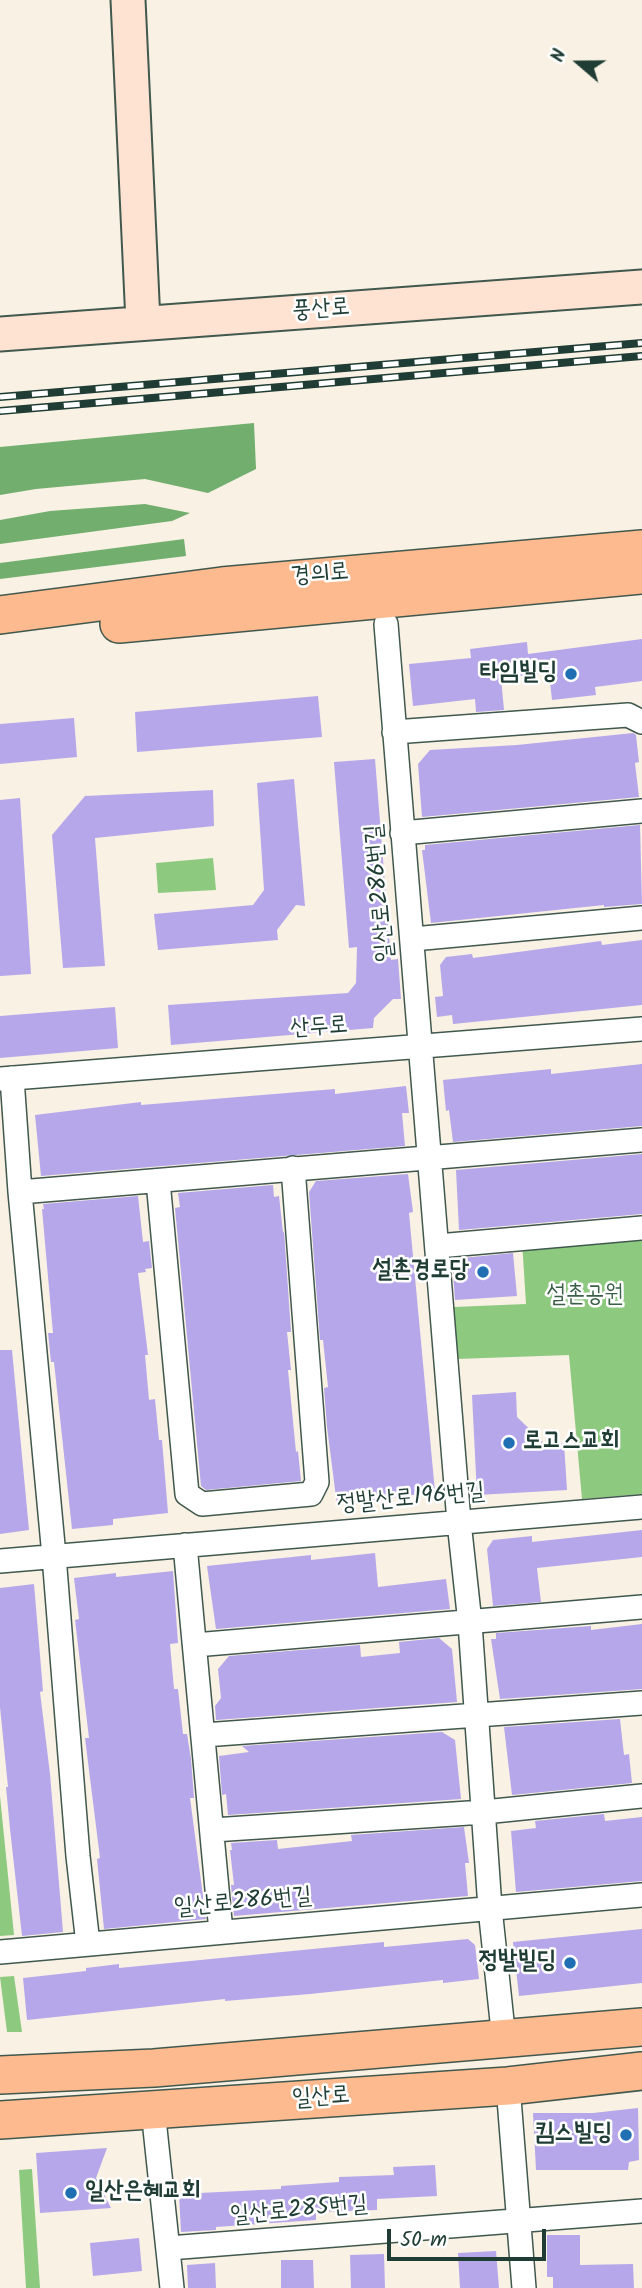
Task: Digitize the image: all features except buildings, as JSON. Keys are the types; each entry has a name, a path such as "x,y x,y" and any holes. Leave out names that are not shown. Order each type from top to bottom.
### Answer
{"main road":[{"path":"642,536 382,555 96,594 70,618 130,638 386,624 642,598"},
{"name":"경의로","path":"0,636 70,618 222,586 642,549"},
{"name":"경의로","path":"0,615 70,618 642,575"},
{"name":"일산로","path":"0,2075 154,2068 642,2027"},
{"name":"일산로","path":"0,2120 508,2087 642,2071"}],"street":[{"path":"128,0 143,322"},
{"name":"풍산로","path":"0,334 642,287"},
{"name":"일산로286번길","path":"386,624 459,1522 470,1623 490,1908 504,2040"},
{"path":"394,733 635,719"},
{"path":"402,833 642,811"},
{"path":"413,939 642,918"},
{"name":"산두로","path":"6,1078 642,1029"},
{"path":"6,1078 20,1192 88,1944"},
{"path":"20,1192 642,1140"},
{"name":"정발산로196번길","path":"158,1181 187,1493 202,1504 312,1494 317,1482 293,1168"},
{"path":"438,1246 642,1228"},
{"name":"정발산로196번길","path":"0,1560 642,1507"},
{"path":"185,1545 221,1932"},
{"path":"195,1645 642,1608"},
{"path":"204,1735 642,1703"},
{"path":"213,1830 484,1812 642,1796"},
{"name":"일산로286번길","path":"0,1952 642,1895"},
{"path":"508,2087 524,2288"},
{"path":"153,2110 172,2288"},
{"name":"일산로285번길","path":"169,2249 642,2211"}],"green space":[{"path":"254,423 256,469 208,493 145,479 0,495 0,447"},
{"path":"145,504 190,513 172,521 0,544 0,520 50,511"},
{"path":"184,539 186,556 0,579 0,563"},
{"path":"213,858 216,890 158,893 156,863"},
{"name":"설촌공원","path":"642,1231 642,1494 582,1499 569,1355 457,1359 454,1307 526,1304 522,1241"},
{"path":"0,1796 14,1935 0,1936"},
{"path":"14,1976 22,2032 7,2032 0,1977"},
{"path":"32,2169 40,2288 26,2288 19,2170"}],"railway":[{"path":"0,397 642,343"},
{"path":"0,411 642,356"}],"place":[{"name":"타임빌딩","path":"571,674"},
{"name":"설촌경로당","path":"483,1272"},
{"name":"로고스교회","path":"509,1443"},
{"name":"정발빌딩","path":"570,1963"},
{"name":"킴스빌딩","path":"626,2135"},
{"name":"일산은혜교회","path":"71,2193"}]}
